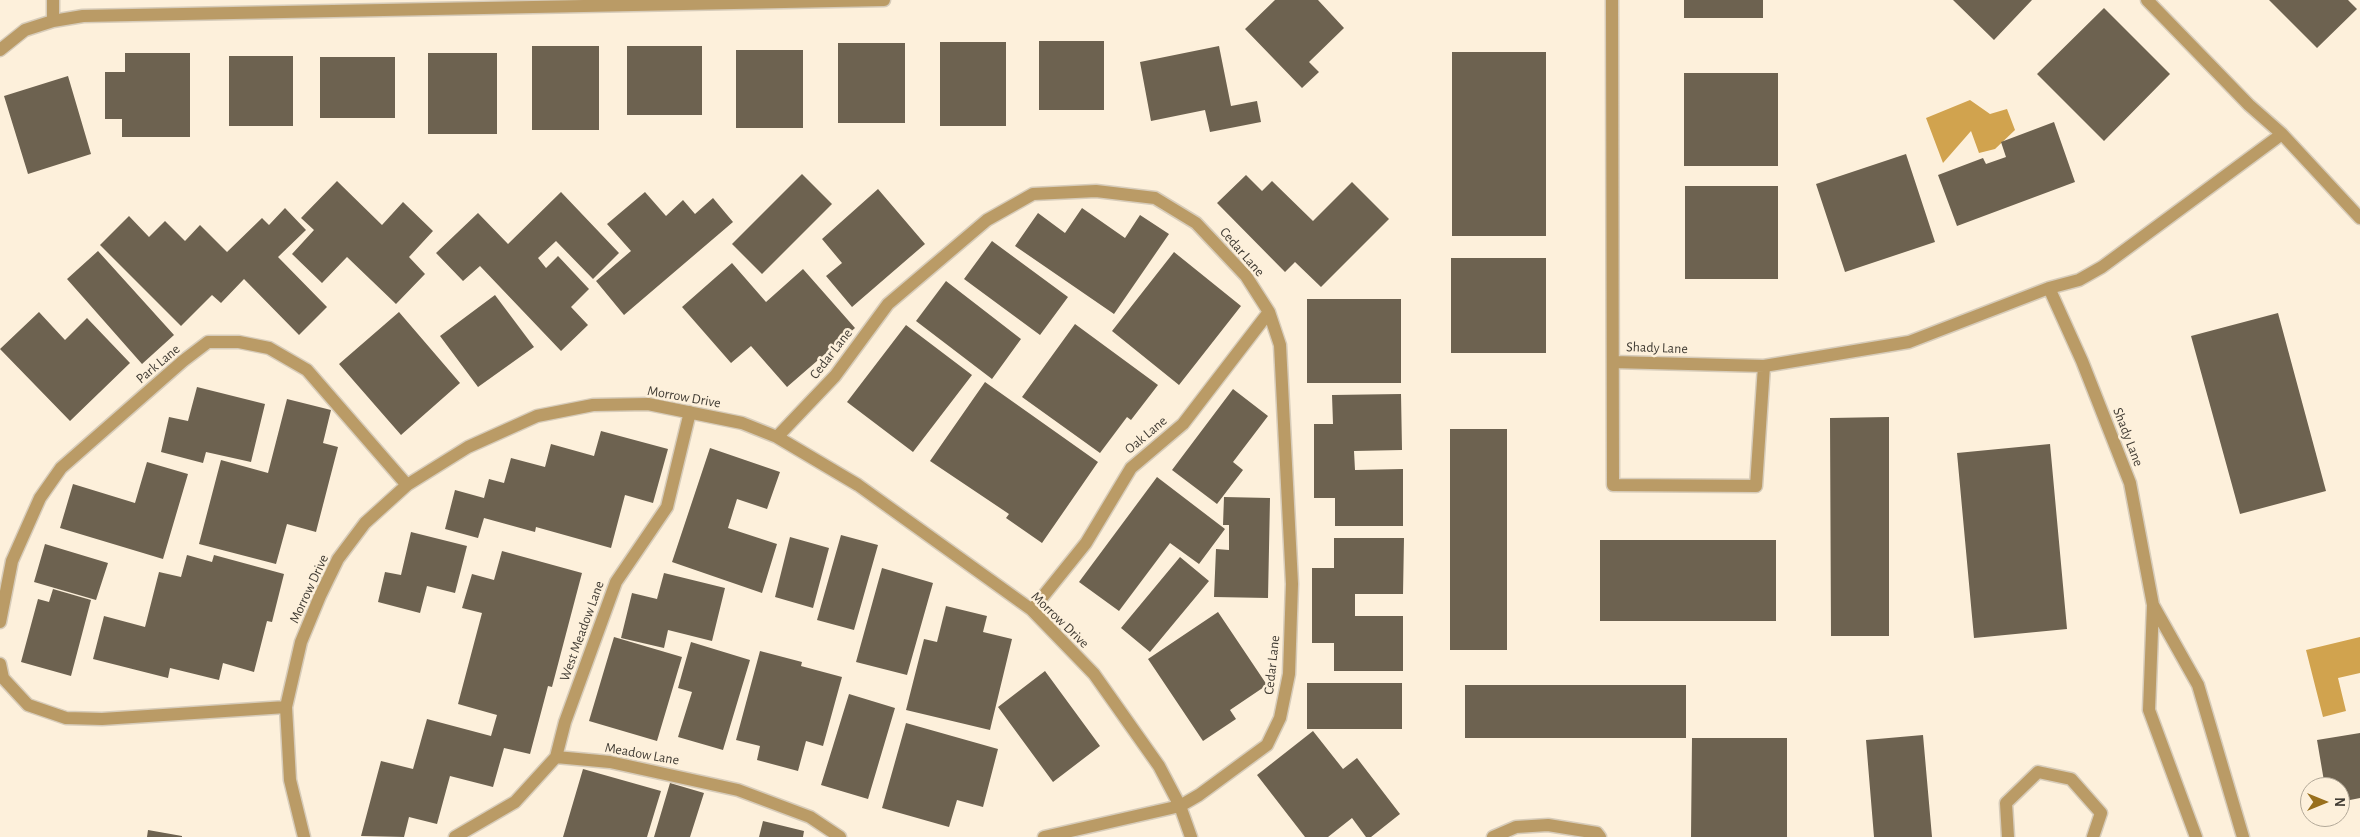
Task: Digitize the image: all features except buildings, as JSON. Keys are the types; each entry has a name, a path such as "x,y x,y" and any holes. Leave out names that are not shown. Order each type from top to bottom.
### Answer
{"street":[{"path":"53,0 53,21"},
{"path":"0,50 25,30 53,21 83,16 884,0"},
{"name":"Shady Lane","path":"1612,0 1613,362 1764,366 1909,342 2049,288 2079,280 2102,267 2282,134"},
{"path":"2148,0 2249,105 2282,134 2360,218"},
{"name":"Cedar Lane","path":"777,437 835,376 888,304 986,220 1033,194 1096,191 1156,198 1196,223 1246,276 1269,312 1280,345 1292,584 1289,674 1280,718 1267,745 1198,796 1180,806"},
{"name":"Shady Lane","path":"2049,288 2082,361 2130,483 2153,605 2149,710 2196,837"},
{"name":"Oak Lane","path":"1032,610 1086,543 1130,468 1183,424 1269,312"},
{"name":"Park Lane","path":"0,622 12,561 40,498 60,468 183,361 208,342 239,342 269,348 307,370 407,484"},
{"path":"1613,362 1613,486 1756,486 1764,366"},
{"name":"Morrow Drive","path":"304,837 290,780 286,707 301,642 320,596 338,559 365,523 407,484 468,447 537,416 593,405 648,404 742,423 777,437 858,484 1032,610 1094,674 1159,766 1180,806 1191,837"},
{"name":"West Meadow Lane","path":"556,757 565,722 616,582 667,507 690,412"},
{"name":"Shady Lane","path":"2153,605 2198,686 2243,837"},
{"path":"0,664 3,678 28,705 66,718 102,719 286,707"},
{"path":"455,837 515,802 556,757"},
{"name":"Meadow Lane","path":"556,757 610,762 738,790 810,817 840,837"},
{"path":"2008,837 2006,803 2038,772 2071,779 2101,813 2094,837"},
{"path":"1044,837 1180,806"},
{"path":"1492,837 1516,827 1548,825 1597,833 1600,837"}],"shaded area":[{"path":"1970,100 1990,114 2007,109 2015,130 1995,149 1979,153 1971,131 1943,163 1926,118"},
{"path":"2360,637 2360,673 2338,678 2346,711 2323,717 2306,650"}]}
